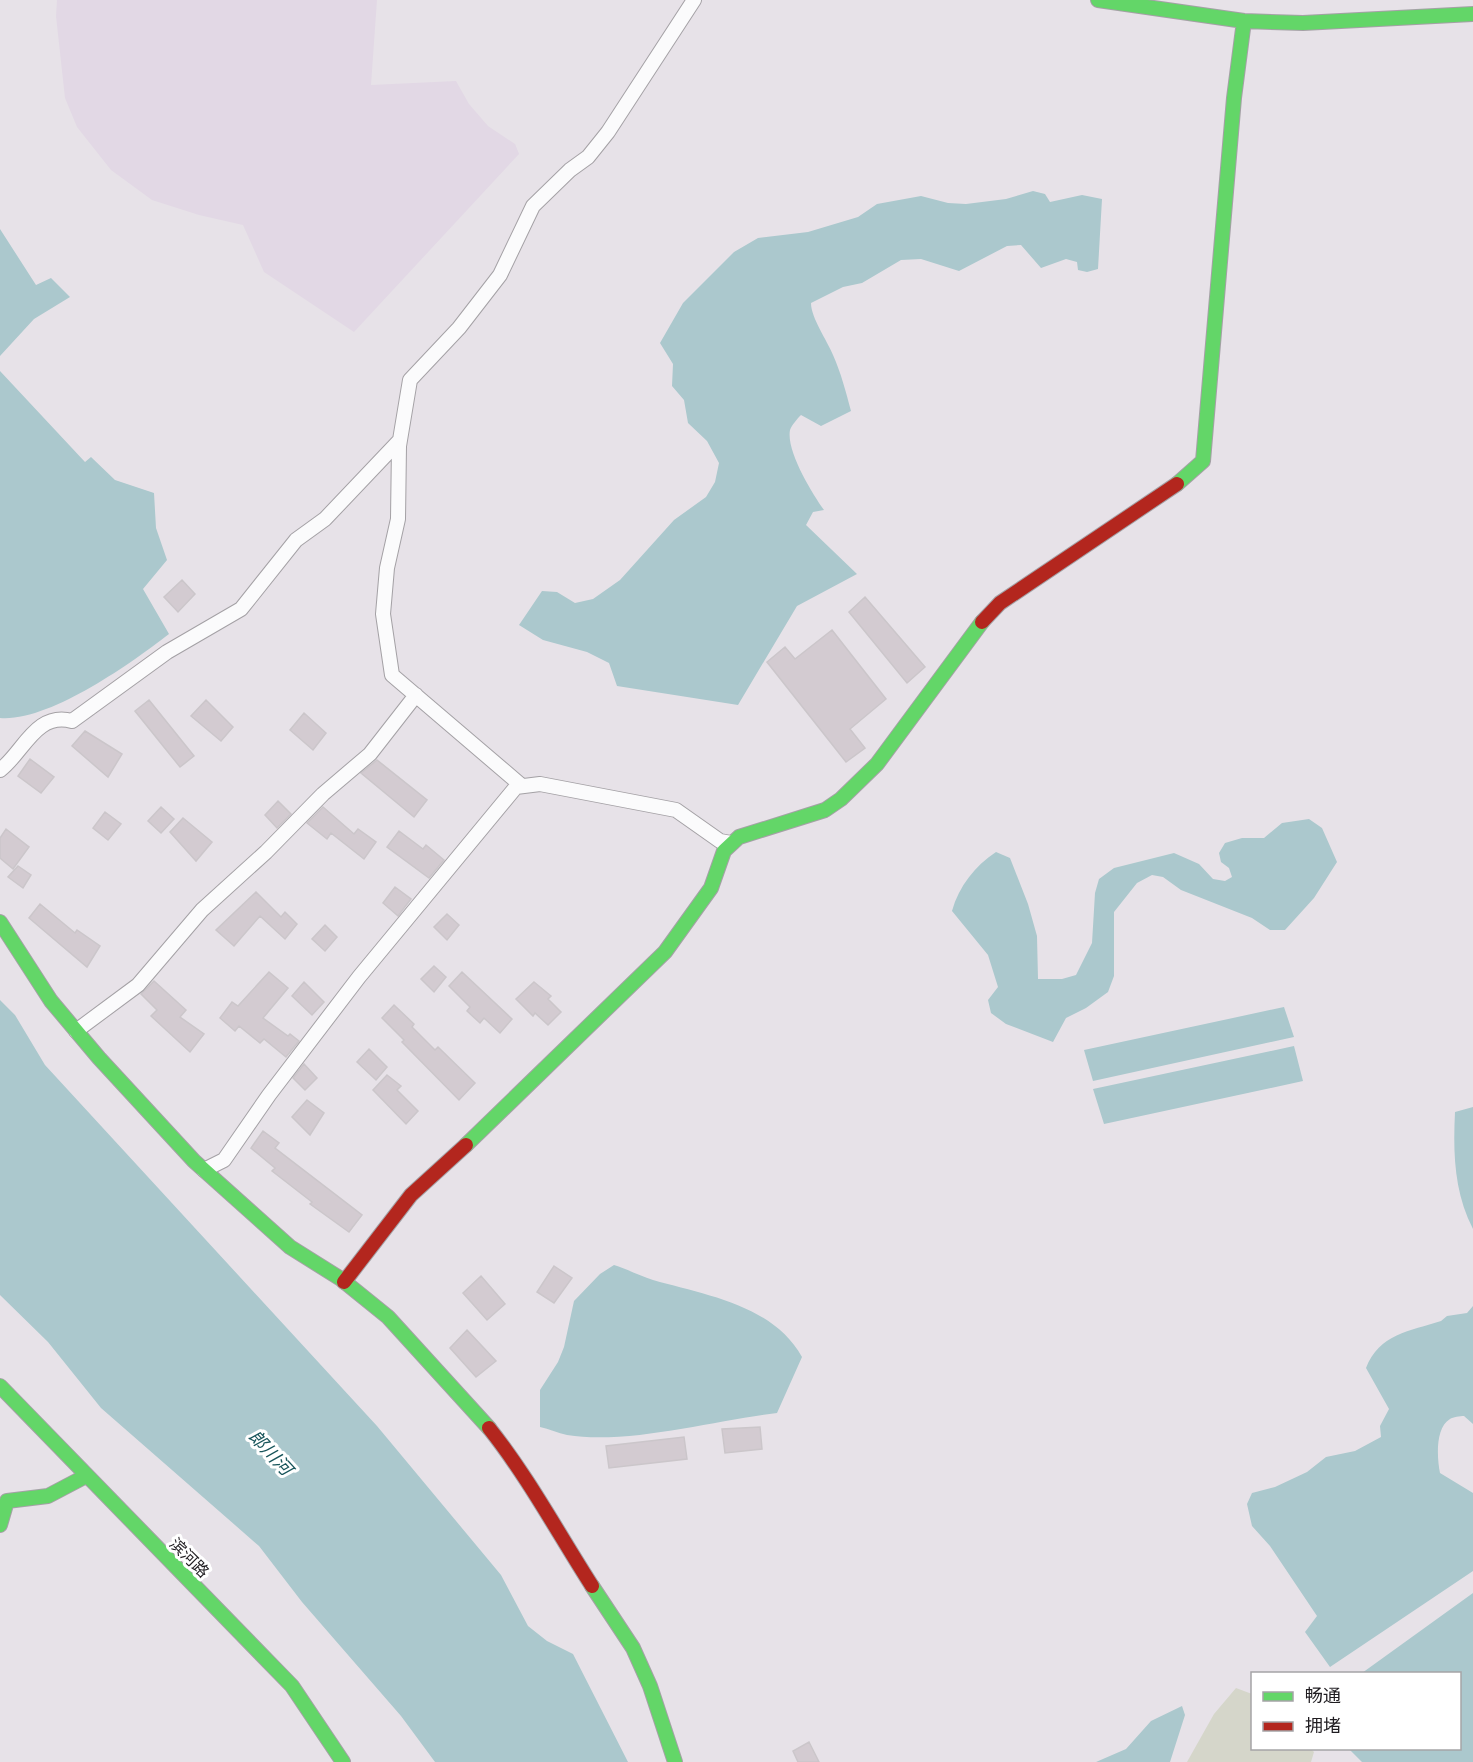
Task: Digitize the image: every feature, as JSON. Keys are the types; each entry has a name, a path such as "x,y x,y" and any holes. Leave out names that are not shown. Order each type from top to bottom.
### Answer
{"street":[{"path":"522,786 392,675 383,614 387,568 398,519 400,440 410,380 459,328 500,275 533,206 570,170 588,157 608,132 694,0"},
{"path":"1098,0 1244,21 1303,23 1473,14"},
{"path":"344,1282 411,1195 525,1090 664,952 711,888 719,860 731,843 739,837 825,810 841,799 877,764 942,678 970,635 1000,603 1178,483 1203,461 1234,98 1244,21"},
{"path":"0,770 11,762 33,731 58,720 72,721 167,652 241,609 296,540 325,519 400,440"},
{"path":"76,1031 138,986 202,910 266,852 323,794 370,754 416,695"},
{"path":"204,1170 224,1160 269,1095 359,977 511,792 522,786 540,784 676,810 720,841 731,843"},
{"path":"0,922 51,1001 204,1170 290,1247 344,1282 388,1317 472,1407 516,1462 545,1514 633,1648 650,1686 675,1762"},
{"name":"滨河路","path":"0,1386 292,1686 343,1762"},
{"path":"0,1525 7,1501 45,1498 60,1494 86,1476"}],"shaded area":[{"path":"57,0 377,0 371,85 456,81 469,104 488,126 515,144 519,154 354,332 264,272 243,225 199,215 152,200 111,170 77,127 65,98 56,16"},
{"path":"1236,1688 1251,1694 1251,1750 1312,1750 1314,1752 1311,1762 1187,1762 1214,1714"}],"water":[{"path":"1033,191 1045,194 1050,202 1082,195 1102,199 1098,269 1087,272 1078,270 1077,262 1066,259 1041,268 1021,245 1007,246 959,271 921,259 901,260 862,283 843,287 811,303 816,322 838,369 851,411 821,426 801,415 790,430 790,439 801,472 824,510 813,512 806,525 857,574 797,606 738,705 617,686 609,663 587,652 543,640 519,625 542,591 557,592 575,603 593,599 620,580 674,520 706,497 715,482 719,463 707,441 688,423 684,400 672,386 673,364 660,343 683,303 734,252 758,238 808,232 858,217 877,204 921,196 948,203 966,204 1006,199"},
{"path":"0,229 36,285 51,278 70,297 34,319 0,356"},
{"path":"0,371 85,462 91,457 115,480 154,493 156,528 167,560 143,589 169,634 111,675 65,701 20,717 0,718"},
{"path":"1309,819 1322,828 1337,862 1314,898 1285,930 1270,930 1252,918 1181,890 1163,877 1152,875 1137,883 1114,912 1114,976 1108,992 1086,1008 1066,1018 1053,1042 1006,1024 991,1013 988,1000 998,987 988,955 952,911 969,877 996,852 1010,858 1028,904 1037,936 1038,979 1062,979 1076,975 1092,943 1095,893 1099,879 1114,868 1174,853 1199,864 1213,879 1225,881 1232,877 1229,868 1221,862 1219,853 1225,843 1242,838 1264,838 1282,823"},
{"name":"郎川河","path":"0,1000 15,1015 45,1065 377,1426 501,1575 528,1626 547,1641 573,1654 628,1762 435,1762 401,1716 302,1602 259,1546 101,1408 48,1342 0,1295"},
{"path":"1284,1007 1294,1037 1093,1081 1084,1050"},
{"path":"1294,1046 1303,1081 1104,1124 1093,1089"},
{"path":"1473,1107 1473,1229 1458,1187 1454,1142 1455,1112"},
{"path":"614,1265 653,1280 716,1297 756,1314 774,1325 789,1339 802,1357 777,1413 617,1437 567,1435 540,1427 540,1390 558,1362 564,1347 574,1301 600,1274"},
{"path":"1473,1306 1473,1424 1464,1416 1450,1419 1445,1423 1439,1436 1438,1460 1440,1473 1473,1493 1473,1571 1330,1667 1305,1632 1317,1616 1270,1546 1252,1526 1247,1504 1252,1493 1275,1487 1307,1472 1326,1457 1355,1451 1381,1437 1380,1426 1389,1409 1366,1368 1372,1357 1387,1341 1407,1331 1441,1321 1447,1316 1467,1313"},
{"path":"1473,1593 1473,1762 1362,1762 1350,1750 1461,1750 1461,1672 1363,1672"},
{"path":"1182,1706 1185,1715 1170,1762 1096,1762 1126,1749 1151,1721"}],"building":[{"path":"182,580 195,594 178,612 164,597"},
{"path":"865,597 925,667 907,683 849,612"},
{"path":"832,630 886,699 850,729 865,748 846,762 767,662 785,647 795,659"},
{"path":"149,700 194,756 180,767 135,711"},
{"path":"206,700 233,727 221,741 191,716"},
{"path":"304,713 326,733 313,750 290,730"},
{"path":"85,731 122,754 108,777 72,746"},
{"path":"30,759 54,777 41,793 18,776"},
{"path":"377,760 427,800 414,817 361,773"},
{"path":"278,801 291,814 277,828 265,815"},
{"path":"161,807 174,819 161,833 148,821"},
{"path":"323,807 354,834 358,829 376,842 364,859 331,833 327,839 307,823"},
{"path":"105,812 121,824 108,840 93,828"},
{"path":"183,818 212,842 196,861 170,832"},
{"path":"6,829 29,847 13,869 0,858 0,838"},
{"path":"399,831 423,849 426,845 444,860 429,878 387,847"},
{"path":"18,866 31,875 23,888 8,877"},
{"path":"395,887 411,899 398,916 383,903"},
{"path":"256,892 281,917 285,912 297,924 285,939 260,916 234,946 216,930"},
{"path":"40,904 75,933 77,930 100,946 87,967 29,918"},
{"path":"447,914 459,925 447,940 434,927"},
{"path":"325,925 337,937 325,951 312,939"},
{"path":"434,966 446,977 434,992 421,979"},
{"path":"269,972 288,988 263,1018 299,1041 286,1057 264,1039 260,1043 239,1026 235,1031 220,1018 232,1002 238,1006"},
{"path":"462,972 512,1019 500,1033 484,1018 480,1023 467,1011 470,1007 449,986"},
{"path":"154,981 186,1010 180,1017 204,1034 190,1052 151,1016 157,1010 141,994"},
{"path":"304,982 324,1002 312,1015 292,996"},
{"path":"534,982 551,996 548,999 561,1012 548,1025 535,1013 533,1016 516,999"},
{"path":"394,1005 414,1024 412,1027 435,1050 438,1047 475,1083 459,1100 402,1042 404,1040 382,1018"},
{"path":"369,1049 387,1067 376,1080 357,1062"},
{"path":"304,1064 317,1078 305,1090 293,1078"},
{"path":"387,1075 401,1086 397,1090 418,1111 406,1124 373,1090"},
{"path":"307,1100 324,1113 310,1135 292,1117"},
{"path":"263,1131 279,1143 275,1148 362,1215 349,1232 310,1204 312,1202 272,1171 275,1168 251,1148"},
{"path":"554,1266 572,1278 554,1303 537,1292"},
{"path":"481,1276 505,1304 487,1320 463,1293"},
{"path":"467,1330 496,1361 476,1377 450,1348"},
{"path":"760,1427 762,1449 725,1453 722,1429"},
{"path":"684,1437 687,1459 609,1468 606,1446"},
{"path":"809,1742 819,1762 798,1762 793,1751"}],"traffic: fast":[{"path":"1098,0 1244,21 1303,23 1473,14"},
{"path":"1177,484 1203,461 1234,98 1244,21"},
{"path":"466,1145 665,952 711,888 724,851 739,837 825,810 841,799 877,764 982,622"},
{"path":"0,922 51,1001 99,1058 194,1161 290,1247 341,1279 388,1317 489,1428"},
{"path":"0,1386 292,1686 343,1762"},
{"path":"0,1525 7,1501 48,1496 86,1476"},
{"path":"592,1586 633,1648 650,1686 675,1762"}],"traffic: jam":[{"path":"982,622 1000,603 1177,484"},
{"path":"344,1282 411,1195 466,1145"},
{"path":"489,1428 530,1486 592,1586"}]}
